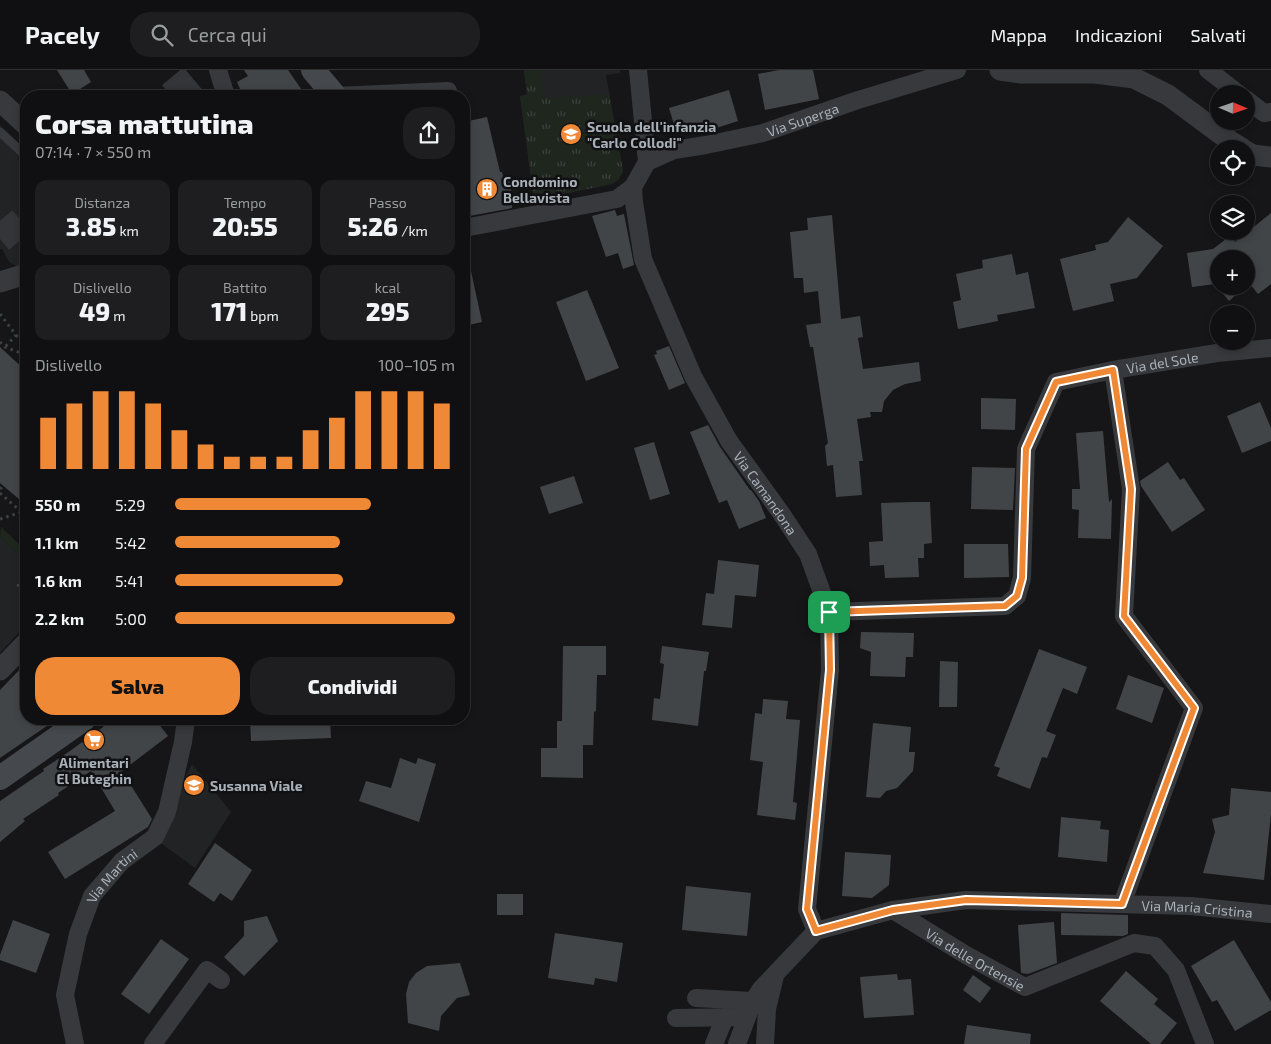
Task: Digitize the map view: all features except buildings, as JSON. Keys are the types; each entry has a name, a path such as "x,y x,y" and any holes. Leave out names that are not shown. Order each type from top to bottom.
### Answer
{"main road":[{"path":"313,70 330,90"},
{"path":"0,778 75,725"}],"street":[{"path":"218,70 224,90"},
{"path":"470,227 617,199 633,187 647,162 638,70"},
{"name":"Via Superga","path":"647,162 674,150 763,133 855,101 957,70"},
{"path":"1000,70 1021,73 1095,73 1134,78 1168,95 1227,140"},
{"path":"1208,70 1227,85"},
{"path":"0,101 20,119"},
{"path":"1255,106 1264,113 1271,112"},
{"path":"1255,154 1271,157"},
{"name":"Via Camandona","path":"633,187 644,259 693,376 729,440 808,554 829,612 830,670 807,909 816,931"},
{"path":"0,282 20,279"},
{"name":"Via del Sole","path":"829,612 1005,606 1017,596 1022,578 1026,449 1056,382 1113,370 1217,353 1271,348"},
{"path":"1113,370 1131,489 1124,616 1194,708 1122,904"},
{"name":"Via Martini","path":"75,1044 65,995 78,934 92,896 122,861 155,837 167,812 185,725"},
{"name":"Via Maria Cristina","path":"816,931 893,910 966,900 1191,906 1271,914"},
{"name":"Via delle Ortensie","path":"893,910 966,956 1026,987 1134,942 1155,946 1176,970 1205,1044"},
{"path":"737,1044 750,1009 776,973 816,931"},
{"path":"154,1044 207,970 221,980"},
{"path":"765,1044 767,1009 776,973"},
{"path":"696,998 750,1009"},
{"path":"676,1018 725,1017 750,1009"},
{"path":"714,1044 725,1017"}],"lane":[{"path":"0,132 20,150"}],"path":[{"path":"0,314 20,340"},
{"path":"5,347 16,335"},
{"path":"0,342 5,347 20,352"},
{"path":"4,486 0,491 20,510"},
{"path":"0,519 20,513"}],"shaded area":[{"name":"Scuola dell'infanzia \"Carlo Collodi\"","path":"524,70 620,70 620,73 606,75 623,171 619,179 612,184 534,200 520,96 527,95"},
{"path":"0,125 20,145 20,156 18,158 20,162 20,268 9,262 2,249 0,249"},
{"path":"0,537 20,555 20,631 0,653"},
{"path":"192,764 231,812 195,868 155,839"}],"green space":[{"name":"Scuola dell'infanzia \"Carlo Collodi\"","path":"524,70 540,70 544,98 609,94 623,171 619,179 612,184 534,200 520,96 527,95"},
{"path":"1,527 20,545 20,555 0,537"}],"tunnel":[{"path":"178,90 202,70"},
{"path":"0,239 20,222"}],"place":[{"name":"Scuola dell'infanzia \"Carlo Collodi\"","path":"571,134"},
{"name":"Condomino Bellavista","path":"487,189"},
{"name":"Alimentari El Buteghin","path":"94,740"},
{"name":"Susanna Viale","path":"194,785"}],"route":[{"path":"1113,370 1131,489 1124,616 1194,708 1122,904 966,900 893,910 816,931 807,909 830,670 829,612 1005,606 1017,596 1022,578 1026,449 1056,382 1113,370"}]}
